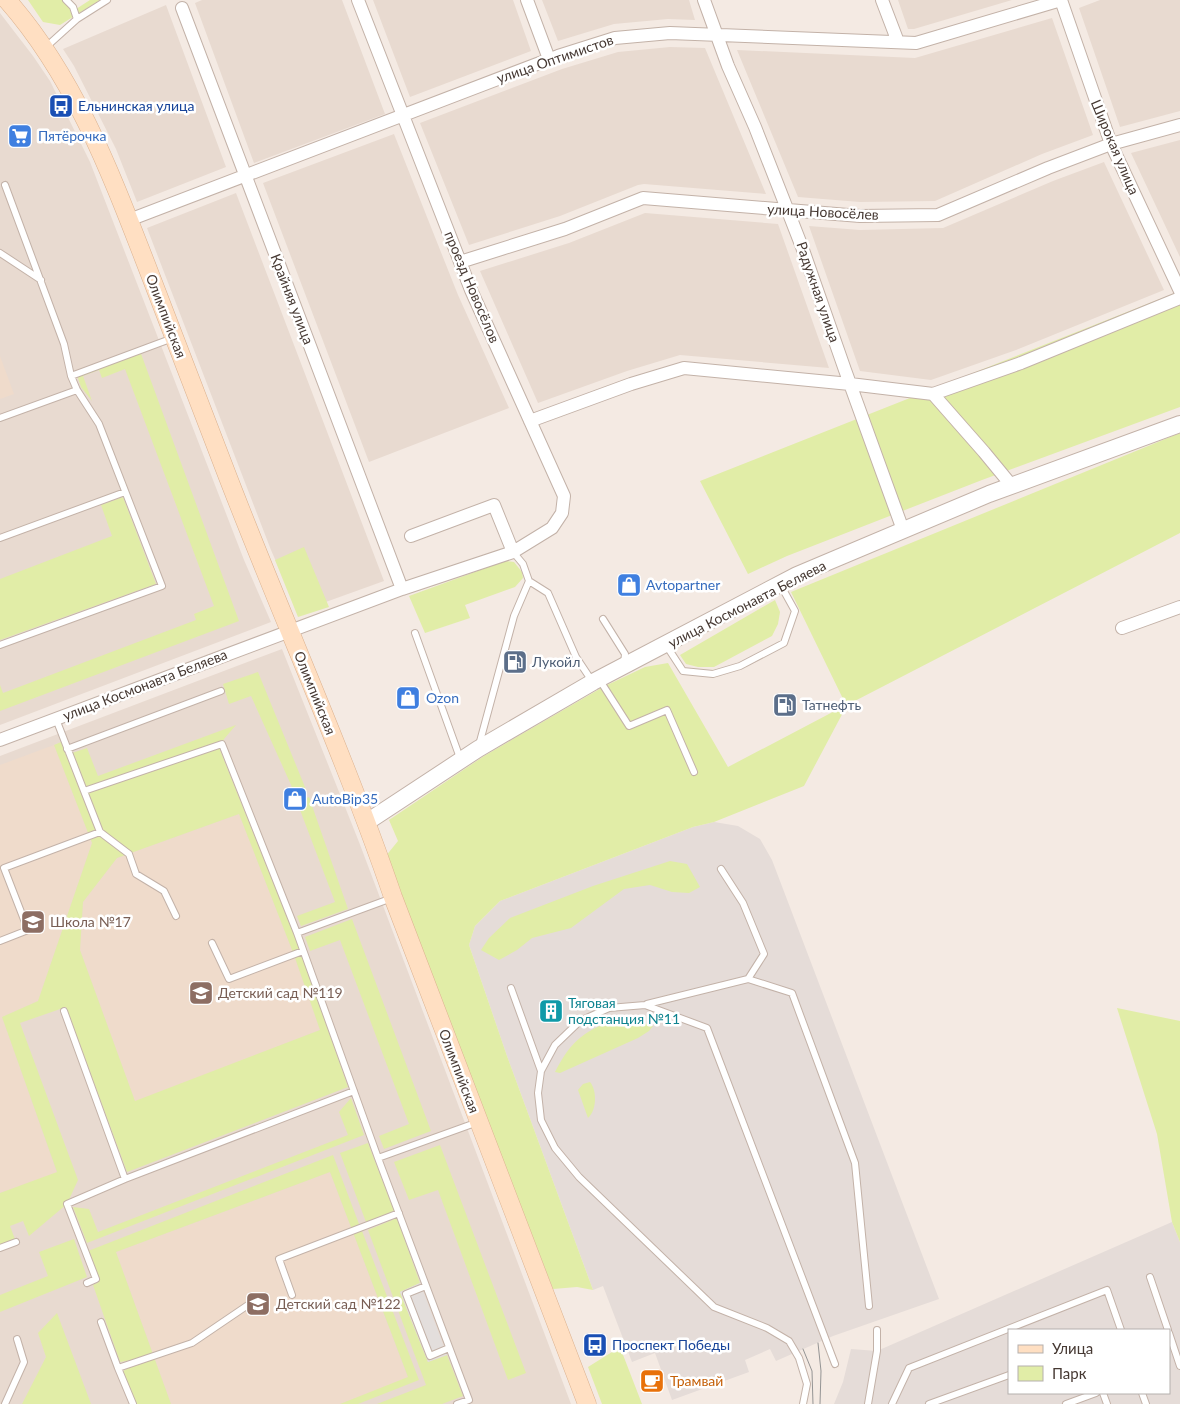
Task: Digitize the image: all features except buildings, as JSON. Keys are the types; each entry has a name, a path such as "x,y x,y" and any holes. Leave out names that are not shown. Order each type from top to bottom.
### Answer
{"main road":[{"name":"Олимпийская","path":"7,0 45,48 62,74 103,156 258,555 367,822 478,1122 586,1404"}],"street":[{"name":"проезд Новосёлов","path":"358,0 460,262 564,496 562,513 552,528 513,552 402,589"},
{"path":"527,0 549,59"},
{"name":"Радужная улица","path":"704,0 715,35 755,127 802,247 903,530"},
{"path":"882,0 898,42"},
{"name":"улица Оптимистов","path":"129,220 549,59 615,38 670,33 916,43 1061,0"},
{"name":"Широкая улица","path":"1061,0 1111,144 1180,290"},
{"name":"Крайняя улица","path":"182,8 402,589"},
{"name":"улица Новосёлев","path":"460,262 565,229 643,198 860,216 938,215 1048,168 1111,144 1180,125"},
{"path":"530,421 631,384 684,368 933,394 1021,363 1180,298"},
{"path":"933,394 1012,486"},
{"name":"улица Космонавта Беляева","path":"367,822 478,749 596,680 797,575 1012,486 1180,424"},
{"path":"410,536 494,505 513,552"},
{"name":"улица Космонавта Беляева","path":"0,740 402,589"},
{"path":"1122,628 1180,607"}],"lane":[{"path":"66,0 73,7 76,19"},
{"path":"45,48 76,19 108,0"},
{"path":"0,645 162,586 100,424 77,390 71,376 64,344 5,185"},
{"path":"0,253 41,280"},
{"path":"71,376 174,337"},
{"path":"0,418 77,390"},
{"path":"0,538 125,492"},
{"path":"513,552 523,564 529,581 548,593 576,657 596,680 629,726 667,710 694,772"},
{"path":"478,749 514,616 529,581"},
{"path":"666,644 683,671 714,674 740,666 784,643 795,611 780,584"},
{"path":"603,619 625,654 623,666"},
{"path":"415,633 461,760"},
{"path":"67,749 221,691"},
{"path":"56,719 100,832 128,854 136,874 164,891 176,916"},
{"path":"84,791 222,744 297,933 378,1158 469,1400 457,1404"},
{"path":"0,940 28,930 4,868 100,832"},
{"path":"721,869 743,903 764,954 748,979"},
{"path":"297,933 394,897"},
{"path":"212,943 229,980 303,951"},
{"path":"803,1404 807,1384 799,1358 789,1341 767,1328 714,1307 579,1177 555,1148 541,1120 538,1094 541,1071 555,1045 580,1021 610,1008 645,1004 748,979 792,993 855,1163 869,1306"},
{"path":"511,988 541,1071"},
{"path":"645,1004 707,1028 835,1364"},
{"path":"64,1011 126,1179"},
{"path":"87,1283 96,1279 67,1204 126,1179 354,1091"},
{"path":"378,1158 478,1122"},
{"path":"292,1295 279,1259 399,1213"},
{"path":"0,1248 16,1242"},
{"path":"1150,1277 1167,1329"},
{"path":"426,1286 406,1294 430,1356 450,1348"},
{"path":"892,1404 909,1368 1107,1290 1121,1329"},
{"path":"118,1368 192,1343 248,1305"},
{"path":"101,1322 133,1404"},
{"path":"868,1404 877,1351 878,1330"},
{"path":"1170,1338 1180,1366"},
{"path":"5,1404 24,1362 17,1339"},
{"path":"929,1404 1008,1375"},
{"path":"1066,1404 1093,1394"}],"shaded area":[{"path":"202,0 342,0 385,114 254,163 195,3"},
{"path":"373,0 513,0 531,51 410,97"},
{"path":"542,0 689,0 695,20 668,19 614,24 558,41"},
{"path":"898,0 1012,0 914,29 908,29"},
{"path":"1100,0 1180,0 1180,111 1120,127 1079,8"},
{"path":"166,5 226,167 137,202 116,149 74,66 63,49"},
{"path":"0,13 50,81 90,162 244,560 271,622 0,725"},
{"path":"1052,18 1093,135 1042,154 935,201 860,202 798,197 737,50 915,58"},
{"path":"670,47 705,48 766,194 638,185 560,216 469,245 420,123 562,69 618,52"},
{"path":"394,134 458,295 509,408 369,462 263,183"},
{"path":"1180,140 1180,257 1131,153"},
{"path":"1104,162 1164,290 1016,350 931,380 860,371 809,226 860,230 943,228 1053,181"},
{"path":"236,193 384,581 298,612 271,550 147,228"},
{"path":"645,213 778,224 829,368 680,355 627,371 538,403 480,271 569,243"},
{"path":"0,356 14,394 0,399"},
{"path":"282,649 359,842 571,1404 0,1404 0,756"},
{"name":"Школа №17","path":"54,745 92,843 38,1001 2,1017 57,1173 0,1193 0,765"},
{"name":"Детский сад №119","path":"239,814 294,955 320,1030 135,1102 80,950 83,902 117,858"},
{"path":"714,822 738,826 760,839 772,860 939,1299 833,1336 776,1361 770,1349 745,1360 749,1372 672,1400 655,1353 632,1362 603,1286 593,1290 507,1056 469,945 475,926 500,901 693,827"},
{"name":"Детский сад №122","path":"330,1172 408,1378 340,1404 171,1404 116,1252"},
{"path":"1172,1222 1180,1242 1180,1404 834,1404 843,1382 851,1349 877,1351"},
{"path":"420,1283 447,1355 428,1362 400,1292"}],"green space":[{"path":"28,0 62,0 73,11 90,0 100,0 60,25 43,22"},
{"path":"1180,291 1180,407 982,480 787,556 748,574 700,481"},
{"path":"140,351 239,621 0,711 0,685 3,693 196,620 194,614 214,606 125,369 102,378 99,370 83,376 92,401 81,387 77,375"},
{"path":"1180,433 1180,533 847,705 804,786 714,822 693,827 500,901 475,926 469,945 507,1056 593,1290 577,1287 553,1289 385,857 398,841 389,820 484,756 603,687 645,667 668,663 728,767 846,705 791,592"},
{"path":"123,497 156,584 0,640 0,579 112,536 101,505"},
{"path":"304,547 329,607 298,617 275,560"},
{"path":"505,561 514,562 522,572 523,578 515,587 465,605 470,618 425,633 409,596"},
{"path":"775,600 780,612 778,624 772,636 714,667 698,667 686,664 680,655"},
{"path":"258,672 307,792 296,796 251,696 229,704 223,684"},
{"path":"236,725 224,739 220,750 300,950 294,954 302,955 348,1087 127,1172 66,1007 20,1023 78,1180 67,1204 29,1236 23,1221 10,1226 16,1242 0,1248 0,1193 57,1172 2,1017 38,1001 92,843 54,745 61,742 66,755 87,748 98,776","holes":["239,814 294,955 320,1030 135,1101 80,950 83,902 117,858"]},
{"path":"309,797 348,909 301,926 297,916 335,902 297,802"},
{"path":"670,861 687,864 700,887 689,893 672,892 650,885 624,889 571,928 532,938 517,950 499,960 481,950 489,938 510,918 593,886"},
{"path":"352,919 431,1131 384,1149 379,1136 409,1124 340,940 310,951 305,937"},
{"path":"1117,1008 1180,1021 1180,1242 1172,1222 1157,1134"},
{"path":"612,1021 637,1021 653,1026 638,1038 560,1073 555,1072 566,1053 578,1040 585,1034"},
{"path":"590,1082 594,1090 595,1100 593,1110 588,1118 578,1090 583,1084"},
{"path":"351,1098 364,1135 87,1243 73,1207 89,1209 98,1232 348,1135 339,1112"},
{"path":"368,1143 394,1211 366,1222 340,1153"},
{"path":"440,1145 526,1373 508,1380 438,1190 409,1200 394,1162"},
{"path":"333,1155 359,1224 354,1231 362,1231 419,1380 358,1404 340,1404 408,1377 330,1172 116,1252 171,1404 135,1404 123,1371 150,1357 120,1362 93,1285 99,1282 88,1251"},
{"path":"397,1218 420,1283 400,1292 428,1362 447,1355 463,1396 442,1404 377,1404 426,1385 368,1230"},
{"path":"74,1239 87,1277 0,1312 0,1295 48,1276 39,1252"},
{"path":"57,1313 91,1404 22,1404 46,1357 38,1333"},
{"path":"620,1347 642,1404 602,1404 588,1367"}],"tram line":[{"path":"818,1343 821,1371 820,1404"},
{"path":"803,1349 812,1371 813,1404"}],"place":[{"name":"Ельнинская улица","path":"61,106"},
{"name":"Пятёрочка","path":"20,136"},
{"name":"Avtopartner","path":"629,585"},
{"name":"Лукойл","path":"515,662"},
{"name":"Ozon","path":"408,698"},
{"name":"Татнефть","path":"785,705"},
{"name":"AutoBip35","path":"295,799"},
{"name":"Школа №17","path":"33,922"},
{"name":"Детский сад №119","path":"201,993"},
{"name":"Тяговая подстанция №11","path":"551,1011"},
{"name":"Детский сад №122","path":"258,1304"},
{"name":"Проспект Победы","path":"595,1345"},
{"name":"Трамвай","path":"652,1381"}]}
